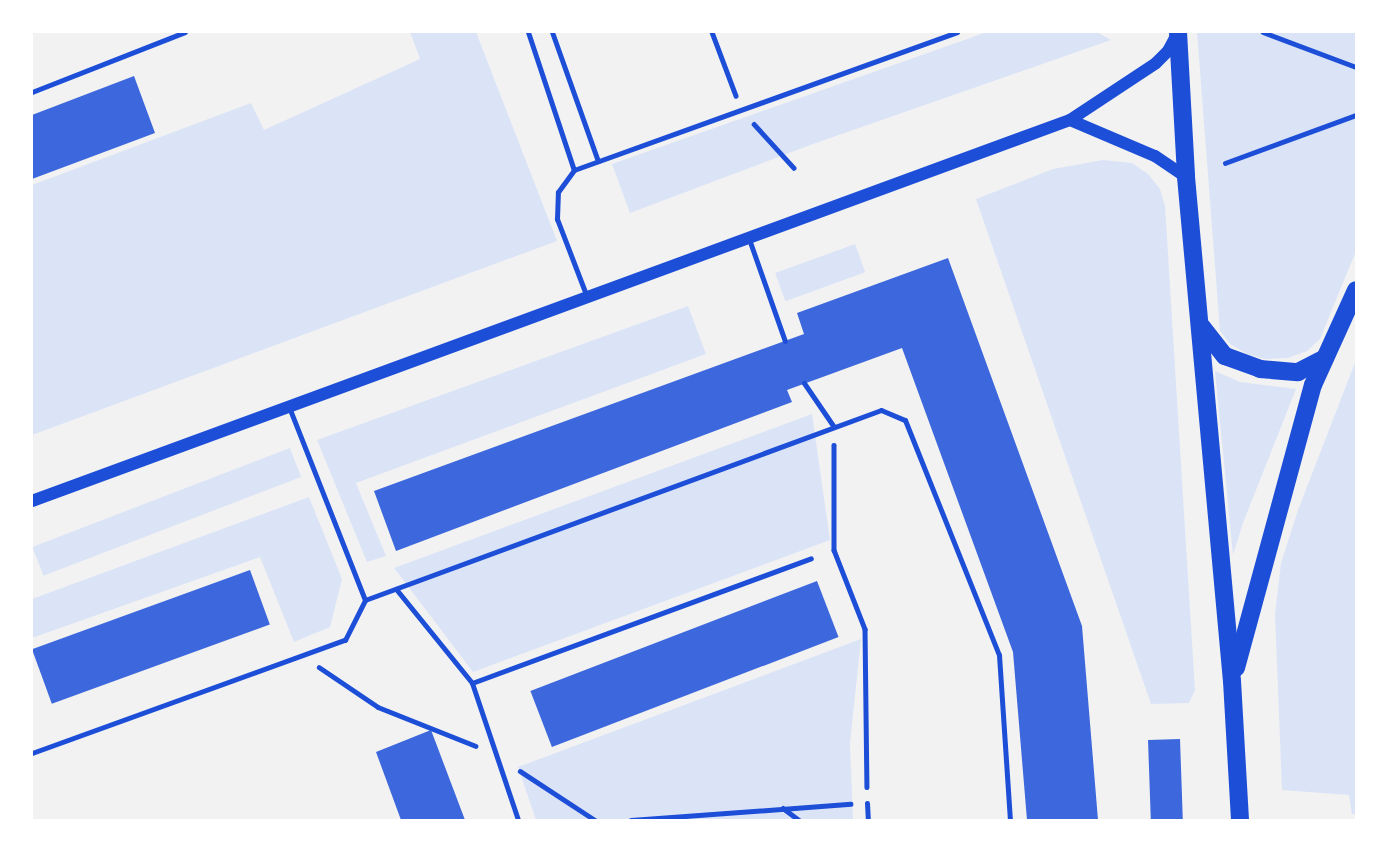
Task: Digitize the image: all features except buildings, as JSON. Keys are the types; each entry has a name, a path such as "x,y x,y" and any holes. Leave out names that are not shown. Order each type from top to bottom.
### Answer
{"main road":[{"path":"1178,32 1186,177 1202,327 1232,681 1240,821"},
{"path":"1232,681 1313,386 1356,290"},
{"path":"1202,327 1225,356 1260,369 1298,372 1325,358"}],"street":[{"path":"32,500 1070,120 1156,63 1168,51 1178,32"},
{"path":"1070,120 1155,156 1186,177"}],"lane":[{"path":"32,92 185,32"},
{"path":"528,32 573,170"},
{"path":"552,32 598,161"},
{"path":"587,297 557,219 558,192 573,170 957,32"},
{"path":"749,238 785,341"},
{"path":"804,383 835,427"},
{"path":"289,407 365,600"},
{"path":"32,753 345,640 365,600 881,410 905,420 999,655 1010,821"},
{"path":"472,683 811,558"},
{"path":"396,589 472,683 518,821"},
{"path":"867,803 868,821"}],"path":[{"path":"1263,32 1356,67"},
{"path":"1225,163 1356,115"},
{"path":"631,821 867,803 865,629 834,550 835,427"},
{"path":"303,656 378,707 496,754 595,821"},
{"path":"783,808 799,821"}],"shaded area":[{"path":"410,32 476,32 557,241 32,435 32,185 251,103 264,130 420,59"},
{"path":"987,32 1097,32 1111,40 813,144 630,213 612,164"},
{"path":"1197,32 1356,32 1356,251 1320,339 1307,351 1288,358 1265,359 1247,354 1230,344 1220,331"},
{"path":"1103,160 1132,163 1148,174 1160,189 1165,206 1195,690 1189,703 1151,704 976,199 1053,169"},
{"path":"855,244 865,272 785,301 775,273"},
{"path":"688,306 706,354 356,483 386,556 367,562 317,440"},
{"path":"1356,360 1356,814 1352,814 1349,795 1282,790 1275,614 1281,563 1298,510"},
{"path":"1215,371 1240,382 1296,389 1233,555"},
{"path":"812,414 830,540 473,672 394,568"},
{"path":"290,448 301,477 43,576 32,547"},
{"path":"309,497 342,579 330,627 294,642 260,557 32,638 32,599"},
{"path":"861,639 850,743 853,820 536,820 518,767"}]}
